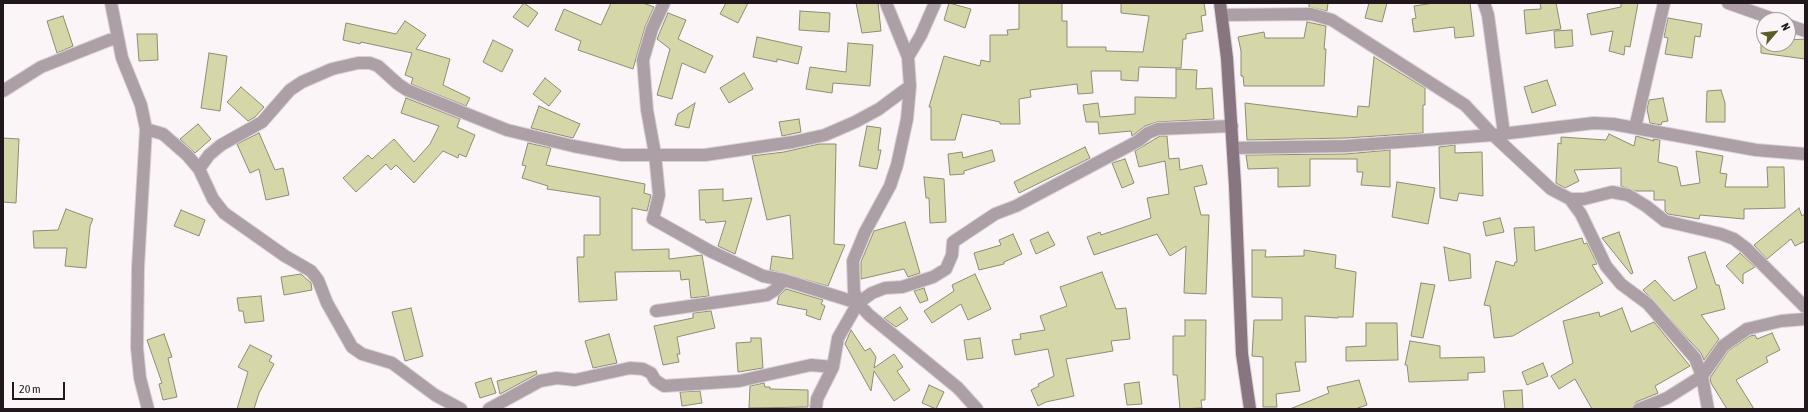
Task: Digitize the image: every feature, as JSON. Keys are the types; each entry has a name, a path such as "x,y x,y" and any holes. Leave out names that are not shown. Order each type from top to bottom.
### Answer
{"street":[{"path":"111,3 122,58 141,105 146,128 138,267 137,348 140,378 148,409"},
{"path":"664,3 652,29 643,60 647,110 655,154 659,195 653,219 739,265 763,276 784,280 858,303 883,327 958,388 977,409"},
{"path":"858,303 854,291 853,261 865,232 893,179 907,119 910,86 908,57 886,3"},
{"path":"908,57 921,35 935,3"},
{"path":"1484,3 1488,15 1499,134"},
{"path":"1635,128 1664,3"},
{"path":"1728,3 1756,13"},
{"path":"1250,409 1242,354 1232,126 1227,58 1221,9 1311,14 1332,20 1465,105 1499,134 1551,189 1570,199 1584,199 1612,192 1628,195 1646,206 1665,221 1721,234 1734,240 1746,248 1805,307"},
{"path":"3,91 40,67 117,37"},
{"path":"199,169 209,155 221,145 262,122 290,90 302,82 332,69 358,63 370,63 378,66 407,90 508,130 573,146 622,155 705,155 794,142 825,135 855,122 873,112 910,86"},
{"path":"1233,148 1346,146 1499,134 1594,123 1635,128 1756,150 1805,154"},
{"path":"816,409 817,399 833,367 838,338 858,303 885,288 902,287 933,277 946,269 952,255 953,242 995,214 1016,206 1138,141 1148,132 1158,128 1232,126"},
{"path":"146,128 163,134 199,169 213,199 224,213 285,256 311,271 318,280 327,303 352,347 362,354 392,363 435,395 461,409"},
{"path":"1570,199 1580,214 1606,266 1621,284 1648,304 1694,358 1702,376 1708,409"},
{"path":"656,311 767,295 775,290 784,280"},
{"path":"1640,409 1667,398 1702,376 1723,346 1747,329 1805,319"},
{"path":"489,409 540,381 558,378 576,380 630,368 643,369 651,373 655,380 664,386 739,381 811,365 833,367"}],"building":[{"path":"524,3 538,13 528,27 513,17"},
{"path":"611,3 643,3 654,7 645,27 633,69 578,50 581,41 555,30 564,9 601,25"},
{"path":"726,3 748,3 738,23 720,14"},
{"path":"856,3 878,3 881,31 862,33"},
{"path":"949,3 971,9 965,28 944,20"},
{"path":"1019,3 1062,3 1062,21 1067,21 1067,47 1106,47 1106,51 1143,52 1149,16 1121,13 1121,3 1204,3 1206,15 1201,16 1203,31 1186,34 1186,39 1183,39 1181,68 1139,67 1138,81 1121,80 1121,71 1091,71 1093,93 1078,94 1077,84 1030,90 1031,97 1019,99 1020,124 1000,124 1000,122 962,114 955,140 931,140 931,107 929,107 944,56 980,66 981,60 990,62 990,35 1008,35 1007,30 1019,29"},
{"path":"1309,3 1328,3 1327,11 1309,7"},
{"path":"1369,3 1387,3 1382,22 1365,18"},
{"path":"1434,3 1470,3 1474,36 1455,38 1454,27 1414,32 1412,19 1416,18 1414,6"},
{"path":"1540,3 1556,3 1561,29 1526,34 1524,10 1541,9"},
{"path":"1621,3 1638,3 1630,47 1625,46 1624,55 1609,51 1613,31 1591,35 1587,14 1621,7"},
{"path":"800,11 830,13 829,32 799,30"},
{"path":"668,13 686,20 678,39 713,56 705,73 682,63 672,99 657,95 670,49 657,39"},
{"path":"63,16 73,46 57,53 47,21"},
{"path":"1668,18 1702,24 1700,37 1695,36 1692,58 1665,54 1668,38 1664,37"},
{"path":"405,21 426,35 416,49 450,59 443,85 470,98 466,106 411,84 413,78 405,75 412,53 361,42 360,44 343,40 346,23 396,34"},
{"path":"1307,22 1326,26 1324,49 1326,49 1324,86 1244,86 1243,76 1241,76 1241,51 1238,37 1264,32 1265,38 1304,38"},
{"path":"1572,30 1573,46 1555,48 1554,31"},
{"path":"137,34 157,34 158,60 139,61"},
{"path":"757,37 802,47 798,64 777,59 777,62 753,57"},
{"path":"1805,39 1805,59 1761,53 1796,52 1796,40"},
{"path":"493,40 513,50 502,72 483,62"},
{"path":"848,43 873,45 870,86 833,83 832,93 806,89 810,67 846,72"},
{"path":"209,53 227,56 220,111 201,108"},
{"path":"1374,57 1425,88 1425,105 1423,105 1423,133 1346,138 1247,140 1245,103 1357,117 1358,106 1369,107"},
{"path":"1176,69 1197,70 1196,89 1212,88 1214,119 1157,122 1145,126 1132,136 1131,131 1099,134 1098,122 1086,122 1083,105 1098,103 1100,117 1135,114 1135,97 1176,98"},
{"path":"744,73 753,89 729,103 720,88"},
{"path":"545,78 561,91 549,106 533,94"},
{"path":"1547,80 1556,105 1532,113 1524,87"},
{"path":"241,87 264,107 255,117 248,121 227,102"},
{"path":"1721,90 1725,103 1725,122 1706,122 1707,91"},
{"path":"406,98 460,119 457,127 475,135 466,157 459,154 458,158 443,151 414,183 396,165 391,170 386,164 356,192 343,178 368,155 372,159 394,139 414,162 430,144 439,126 401,113"},
{"path":"1663,98 1668,121 1662,122 1661,125 1650,123 1647,109 1649,100"},
{"path":"695,103 689,128 675,125 678,114"},
{"path":"539,106 580,124 573,138 531,128"},
{"path":"799,119 801,132 782,136 779,122"},
{"path":"198,124 211,139 195,153 180,139"},
{"path":"867,126 881,128 878,150 881,150 877,169 859,166"},
{"path":"259,133 275,170 283,168 289,195 266,200 259,169 250,173 237,144"},
{"path":"1609,134 1634,146 1636,136 1654,141 1653,139 1660,140 1658,162 1677,167 1681,186 1700,183 1696,151 1723,156 1720,173 1727,174 1725,187 1768,187 1767,167 1784,167 1785,208 1744,209 1744,219 1700,215 1699,219 1668,214 1665,211 1665,200 1654,200 1654,191 1635,191 1621,186 1621,168 1574,170 1579,181 1565,188 1556,183 1558,143 1561,144 1561,137 1606,140"},
{"path":"1160,136 1167,136 1169,159 1179,158 1180,170 1202,165 1207,184 1194,187 1201,215 1209,215 1206,294 1184,293 1186,246 1170,256 1157,234 1094,255 1087,237 1100,232 1101,235 1151,218 1147,198 1169,194 1165,161 1139,167 1135,151"},
{"path":"3,138 19,139 16,203 3,202"},
{"path":"528,143 551,148 546,165 645,184 644,193 651,195 647,211 632,208 632,250 669,249 669,259 702,255 709,296 691,298 689,279 681,280 680,271 615,272 617,300 579,302 577,257 584,257 584,235 600,235 600,197 547,189 548,186 522,178 526,166 522,165"},
{"path":"819,144 836,144 834,244 845,245 828,286 770,270 772,256 793,259 790,215 767,220 752,156 784,152"},
{"path":"1455,145 1455,153 1482,152 1483,196 1459,193 1457,201 1440,198 1439,147"},
{"path":"1085,147 1090,158 1019,193 1014,182"},
{"path":"992,150 995,161 964,171 964,174 950,175 948,154 962,152 963,158"},
{"path":"1390,150 1390,187 1361,185 1363,172 1357,172 1357,159 1310,159 1310,186 1278,187 1278,168 1248,169 1246,155 1346,154"},
{"path":"1125,159 1134,183 1122,188 1112,163"},
{"path":"924,177 944,179 946,222 930,223 929,198 926,198"},
{"path":"1397,182 1435,188 1428,224 1392,217"},
{"path":"723,189 723,201 752,198 735,254 718,246 726,221 706,223 705,220 700,220 699,190"},
{"path":"1799,208 1802,216 1805,214 1805,241 1795,246 1791,239 1767,259 1754,245"},
{"path":"66,209 93,219 90,226 86,268 65,266 67,248 34,248 33,231 58,230"},
{"path":"181,210 205,220 199,236 174,226"},
{"path":"1500,218 1504,232 1486,236 1483,222"},
{"path":"905,222 920,273 908,277 904,269 861,279 861,262 874,231"},
{"path":"1534,227 1535,251 1582,238 1584,244 1587,243 1597,264 1592,265 1603,283 1513,336 1494,338 1490,306 1484,305 1496,261 1514,266 1515,262 1517,262 1514,228"},
{"path":"1048,232 1055,245 1036,254 1030,240"},
{"path":"1619,232 1633,273 1631,274 1602,238"},
{"path":"1013,234 1022,254 1004,262 1004,264 979,270 974,253 1001,245 999,240"},
{"path":"1444,247 1470,254 1471,278 1449,281"},
{"path":"1252,250 1266,250 1265,257 1304,256 1304,250 1336,255 1335,268 1356,272 1353,317 1338,318 1305,316 1306,362 1295,362 1300,391 1276,394 1277,407 1263,407 1263,357 1252,356 1254,320 1282,320 1282,298 1252,297"},
{"path":"1705,252 1716,285 1719,285 1725,309 1701,315 1719,339 1704,360 1701,353 1643,290 1655,280 1674,301 1697,288 1688,257"},
{"path":"1740,253 1755,267 1743,274 1743,284 1726,266"},
{"path":"1102,272 1116,309 1126,308 1130,339 1111,341 1113,351 1066,359 1074,396 1046,402 1038,406 1031,390 1039,386 1038,384 1054,376 1048,349 1015,355 1012,340 1021,339 1020,334 1045,330 1040,316 1067,306 1060,287"},
{"path":"301,274 311,283 312,290 284,295 281,277"},
{"path":"975,274 991,309 968,320 961,304 932,323 924,311 954,291 952,285"},
{"path":"1421,283 1435,285 1423,338 1411,336"},
{"path":"924,288 928,300 920,303 914,291"},
{"path":"786,289 823,300 821,304 825,306 820,320 806,315 807,310 777,304 779,296"},
{"path":"261,296 264,321 245,323 243,311 239,311 237,298"},
{"path":"900,307 908,319 896,327 884,318"},
{"path":"411,308 423,356 405,361 392,312"},
{"path":"1622,308 1631,332 1654,322 1690,366 1655,386 1658,393 1636,402 1632,409 1592,409 1575,379 1559,389 1551,376 1573,363 1563,321 1599,312 1600,317"},
{"path":"711,311 715,328 677,337 680,354 677,354 679,362 663,365 654,326 693,318 693,313"},
{"path":"1185,320 1206,320 1205,400 1201,400 1202,408 1180,409 1177,375 1173,375 1173,336 1185,336"},
{"path":"1366,323 1397,323 1398,360 1346,361 1346,347 1366,346"},
{"path":"851,330 865,351 870,348 876,357 874,368 894,354 903,367 897,371 910,390 894,401 874,371 871,391 845,344"},
{"path":"1772,333 1780,350 1766,357 1768,362 1736,380 1754,409 1727,409 1711,383 1710,378 1728,351 1750,336 1755,335 1757,339"},
{"path":"164,334 172,357 168,358 177,397 163,400 159,384 162,383 147,340"},
{"path":"609,334 617,363 593,368 585,341"},
{"path":"751,338 761,338 763,368 738,372 736,343 751,342"},
{"path":"980,338 983,358 967,360 964,340"},
{"path":"1410,341 1440,346 1440,358 1484,357 1485,372 1468,373 1468,380 1409,382 1407,365 1405,365"},
{"path":"250,345 272,356 269,361 274,364 259,393 254,409 237,409 248,372 238,367"},
{"path":"1543,363 1548,376 1527,385 1522,372"},
{"path":"536,371 537,374 500,394 497,381"},
{"path":"491,378 496,393 480,398 475,383"},
{"path":"1359,380 1367,405 1355,409 1290,409 1329,393 1327,387"},
{"path":"1139,382 1142,404 1127,405 1124,384"},
{"path":"764,383 765,387 770,387 770,389 808,390 808,407 749,408 750,386"},
{"path":"929,385 944,392 936,409 922,403"},
{"path":"1522,390 1523,409 1505,409 1503,391"},
{"path":"700,391 702,403 682,406 680,392"}]}
